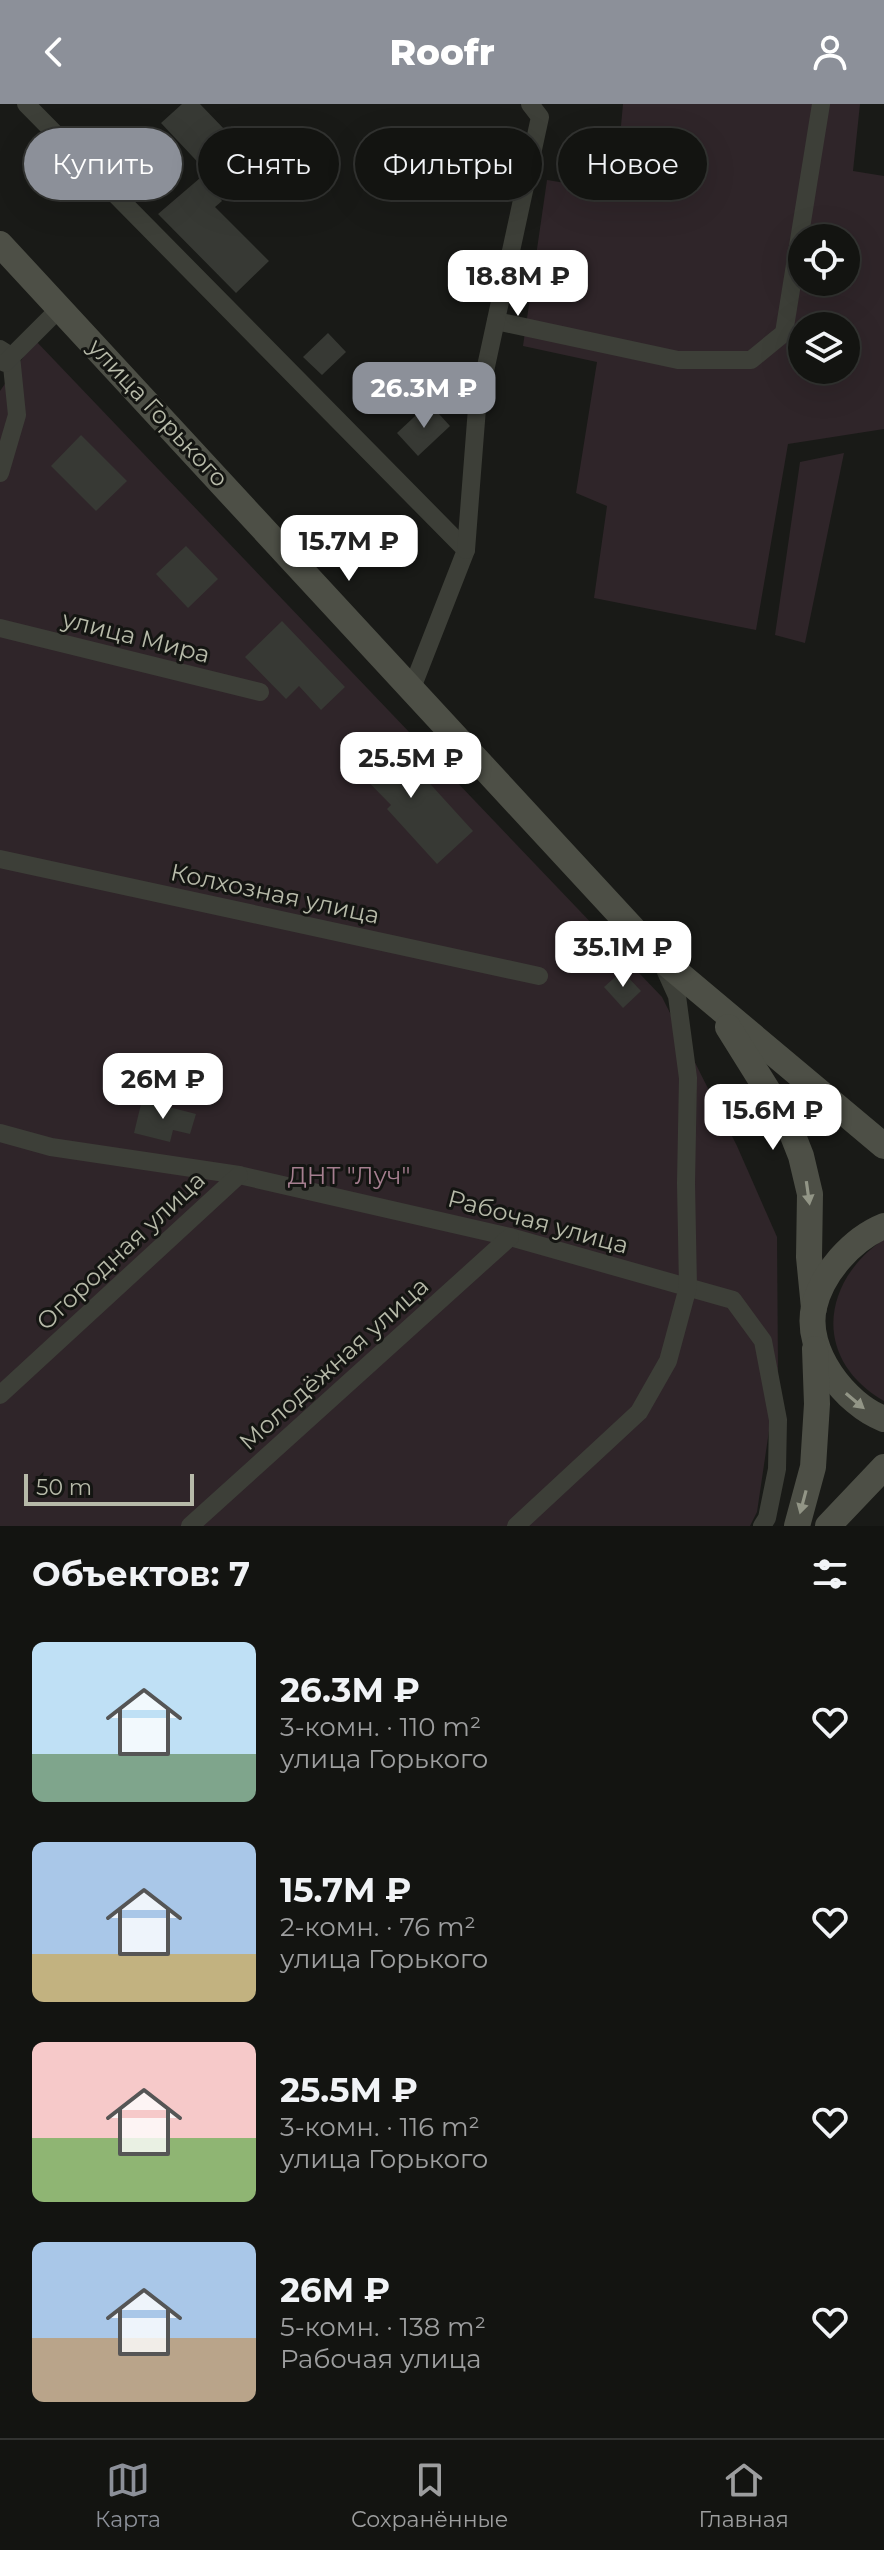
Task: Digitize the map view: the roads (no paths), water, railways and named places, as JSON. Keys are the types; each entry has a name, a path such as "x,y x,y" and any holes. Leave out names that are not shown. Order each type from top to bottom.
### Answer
{"main road":[{"name":"улица Горького","path":"0,244 660,958 884,1146"},
{"path":"710,1001 781,1111 801,1156 810,1194 809,1257 817,1404 813,1467 797,1526"},
{"path":"814,1308 828,1276 846,1251 870,1232 884,1226"},
{"path":"815,1342 846,1394 871,1414 884,1419"},
{"path":"828,1526 884,1467"}],"street":[{"path":"26,104 466,550"},
{"path":"412,688 466,550 477,408 540,117 530,104"},
{"path":"496,321 678,360 751,360 784,333 821,104"},
{"path":"0,473 17,415 4,358 60,308"},
{"name":"улица Мира","path":"0,628 260,692"},
{"name":"Колхозная улица","path":"0,859 539,976"},
{"path":"516,1526 639,1412 668,1361 688,1287 688,1078 677,996 660,958"},
{"name":"Рабочая улица","path":"0,1133 51,1147 239,1175 510,1237 733,1300 763,1341 778,1420 777,1469 767,1518 762,1526"},
{"name":"Огородная улица","path":"0,1395 239,1175"},
{"name":"Молодёжная улица","path":"190,1526 510,1237"}],"park label":[{"name":"ДНТ \"Луч\"","path":"349,1176"}]}
